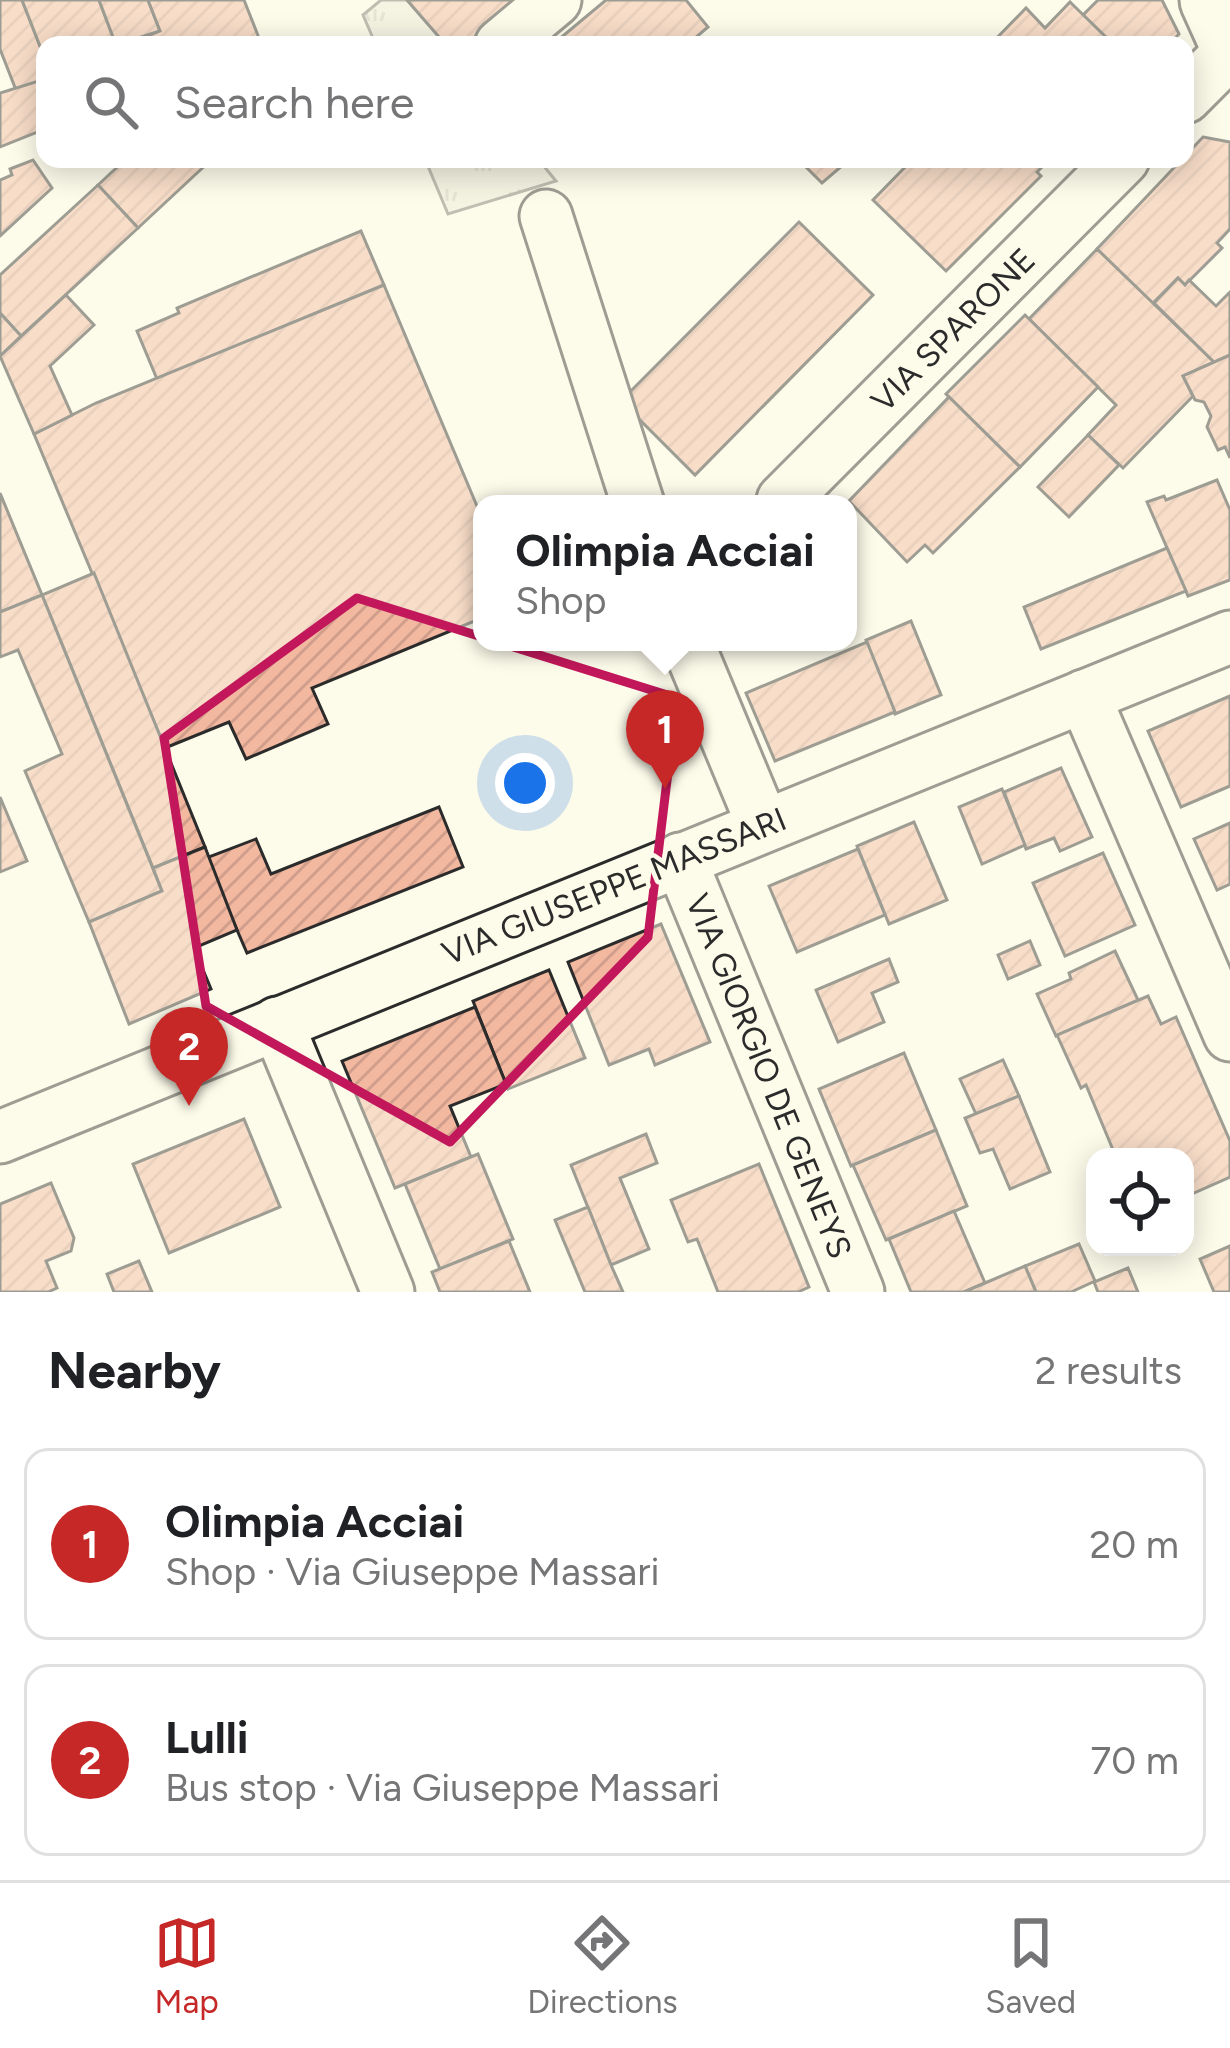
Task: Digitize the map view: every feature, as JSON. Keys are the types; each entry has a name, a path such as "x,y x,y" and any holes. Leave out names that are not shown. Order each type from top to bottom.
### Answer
{"main road":[{"path":"1211,0 1230,40"}],"street":[{"path":"512,36 555,0"},
{"path":"1194,88 1230,52"},
{"name":"VIA SPARONE","path":"788,495 1114,168"},
{"path":"546,216 635,495"},
{"name":"VIA GIUSEPPE MASSARI","path":"0,1137 1230,638"},
{"path":"691,651 763,825"},
{"path":"1084,696 1230,1035"},
{"name":"VIA GIORGIO DE GENEYS","path":"680,860 858,1292"},
{"path":"277,1023 388,1292"}],"highlighted area":[{"path":"357,598 677,698 648,937 450,1142 206,1006 164,738"}],"green space":[{"path":"381,0 407,0 438,36 372,36 363,15"},
{"path":"429,168 545,168 556,181 448,214"}],"building":[{"path":"0,0 22,0 36,36 36,82 16,90 0,49"},
{"path":"22,0 99,0 113,36 36,36"},
{"path":"99,0 148,0 160,31 113,36"},
{"path":"148,0 244,0 258,36 148,36 160,31"},
{"path":"407,0 520,0 476,36 438,36"},
{"path":"606,0 686,0 708,27 698,36 563,36"},
{"path":"1098,0 1162,0 1179,34 1105,36 1083,15"},
{"path":"1070,2 1105,36 999,36 1026,8 1045,28"},
{"path":"36,82 36,133 0,147 0,93"},
{"path":"1203,137 1230,142 1230,229 1217,243 1222,248 1185,285 1178,278 1152,304 1097,249 1174,168 1194,168 1194,147"},
{"path":"33,160 52,188 0,236 0,180 12,175 10,169"},
{"path":"116,168 202,168 138,228 98,185"},
{"path":"807,168 840,168 822,183"},
{"path":"904,168 1041,168 1037,172 1041,176 946,271 873,200"},
{"path":"98,185 138,228 21,336 0,313 0,275"},
{"path":"799,222 873,295 695,475 621,401"},
{"path":"361,231 384,285 157,379 137,331 179,313 177,308"},
{"path":"1097,249 1214,362 1183,376 1193,396 1123,468 1088,435 1116,405 1029,319"},
{"path":"1178,278 1185,285 1189,280 1216,306 1230,292 1230,355 1214,362 1154,303"},
{"path":"384,285 473,497 473,622 312,688 328,724 246,759 229,722 165,748 34,434 96,403"},
{"path":"66,295 94,325 50,366 72,415 34,434 0,356"},
{"path":"0,313 21,336 0,356"},
{"path":"1025,315 1098,387 1020,467 946,394"},
{"path":"1230,355 1230,458 1225,447 1218,450 1207,427 1211,416 1204,402 1195,400 1183,376"},
{"path":"949,397 1020,467 933,553 925,545 907,562 857,509 855,495"},
{"path":"1088,435 1119,465 1069,517 1038,487"},
{"path":"1217,480 1230,510 1230,580 1188,596 1147,502 1164,496 1166,500"},
{"path":"0,493 42,595 0,612"},
{"path":"1167,548 1186,591 1041,649 1024,607"},
{"path":"94,573 205,847 153,868 42,595"},
{"path":"42,595 162,891 89,922 25,771 62,754 18,650 0,657 0,612"},
{"path":"911,621 941,695 895,714 866,640"},
{"path":"867,642 895,712 775,761 746,693 846,651 857,651"},
{"path":"1230,696 1230,786 1181,807 1148,731"},
{"path":"1061,768 1092,837 1060,851 1054,838 1026,849 1004,792"},
{"path":"1002,789 1025,845 982,864 959,807"},
{"path":"0,797 27,861 0,872"},
{"path":"439,807 463,867 247,953 206,858 256,839 271,874"},
{"path":"914,822 947,900 889,924 857,846"},
{"path":"1230,823 1230,884 1217,890 1194,839"},
{"path":"205,847 237,930 194,948 211,989 129,1024 89,922 162,891 153,868"},
{"path":"858,849 885,915 797,952 769,886"},
{"path":"1103,853 1135,925 1065,956 1033,883"},
{"path":"661,924 710,1042 655,1065 649,1049 609,1065 568,962"},
{"path":"1030,941 1040,965 1008,979 998,955"},
{"path":"1115,951 1138,1000 1056,1036 1037,994"},
{"path":"889,959 898,982 872,993 884,1022 838,1042 816,990"},
{"path":"549,970 585,1058 508,1089 473,1001"},
{"path":"1148,996 1161,1024 1176,1017 1230,1141 1230,1177 1194,1193 1194,1148 1112,1148 1086,1085 1081,1088 1057,1035"},
{"path":"475,1007 506,1084 450,1106 471,1157 395,1188 342,1061"},
{"path":"904,1053 936,1130 851,1166 819,1089"},
{"path":"1003,1060 1019,1096 976,1114 960,1079"},
{"path":"1019,1096 1050,1172 1010,1189 993,1149 980,1153 965,1118"},
{"path":"244,1119 280,1207 169,1253 133,1164"},
{"path":"936,1130 967,1206 886,1240 853,1165"},
{"path":"646,1134 657,1163 620,1178 649,1249 611,1265 571,1165"},
{"path":"478,1154 513,1239 440,1269 405,1184"},
{"path":"759,1164 809,1287 798,1292 718,1292 697,1239 688,1242 671,1200"},
{"path":"51,1183 74,1238 71,1251 46,1261 57,1288 0,1292 0,1204"},
{"path":"588,1207 623,1292 585,1292 555,1220"},
{"path":"954,1211 985,1283 964,1292 911,1292 889,1239"},
{"path":"509,1241 530,1292 440,1292 432,1272"},
{"path":"1079,1244 1095,1281 1071,1292 1036,1292 1025,1266"},
{"path":"1230,1246 1230,1292 1214,1292 1200,1259"},
{"path":"139,1261 152,1292 114,1292 107,1274"},
{"path":"1025,1266 1036,1292 964,1292 985,1283"},
{"path":"1128,1268 1138,1292 1098,1292 1094,1282"}],"place":[{"name":"Olimpia Acciai","path":"665,789"},
{"name":"Lulli","path":"189,1106"}]}
